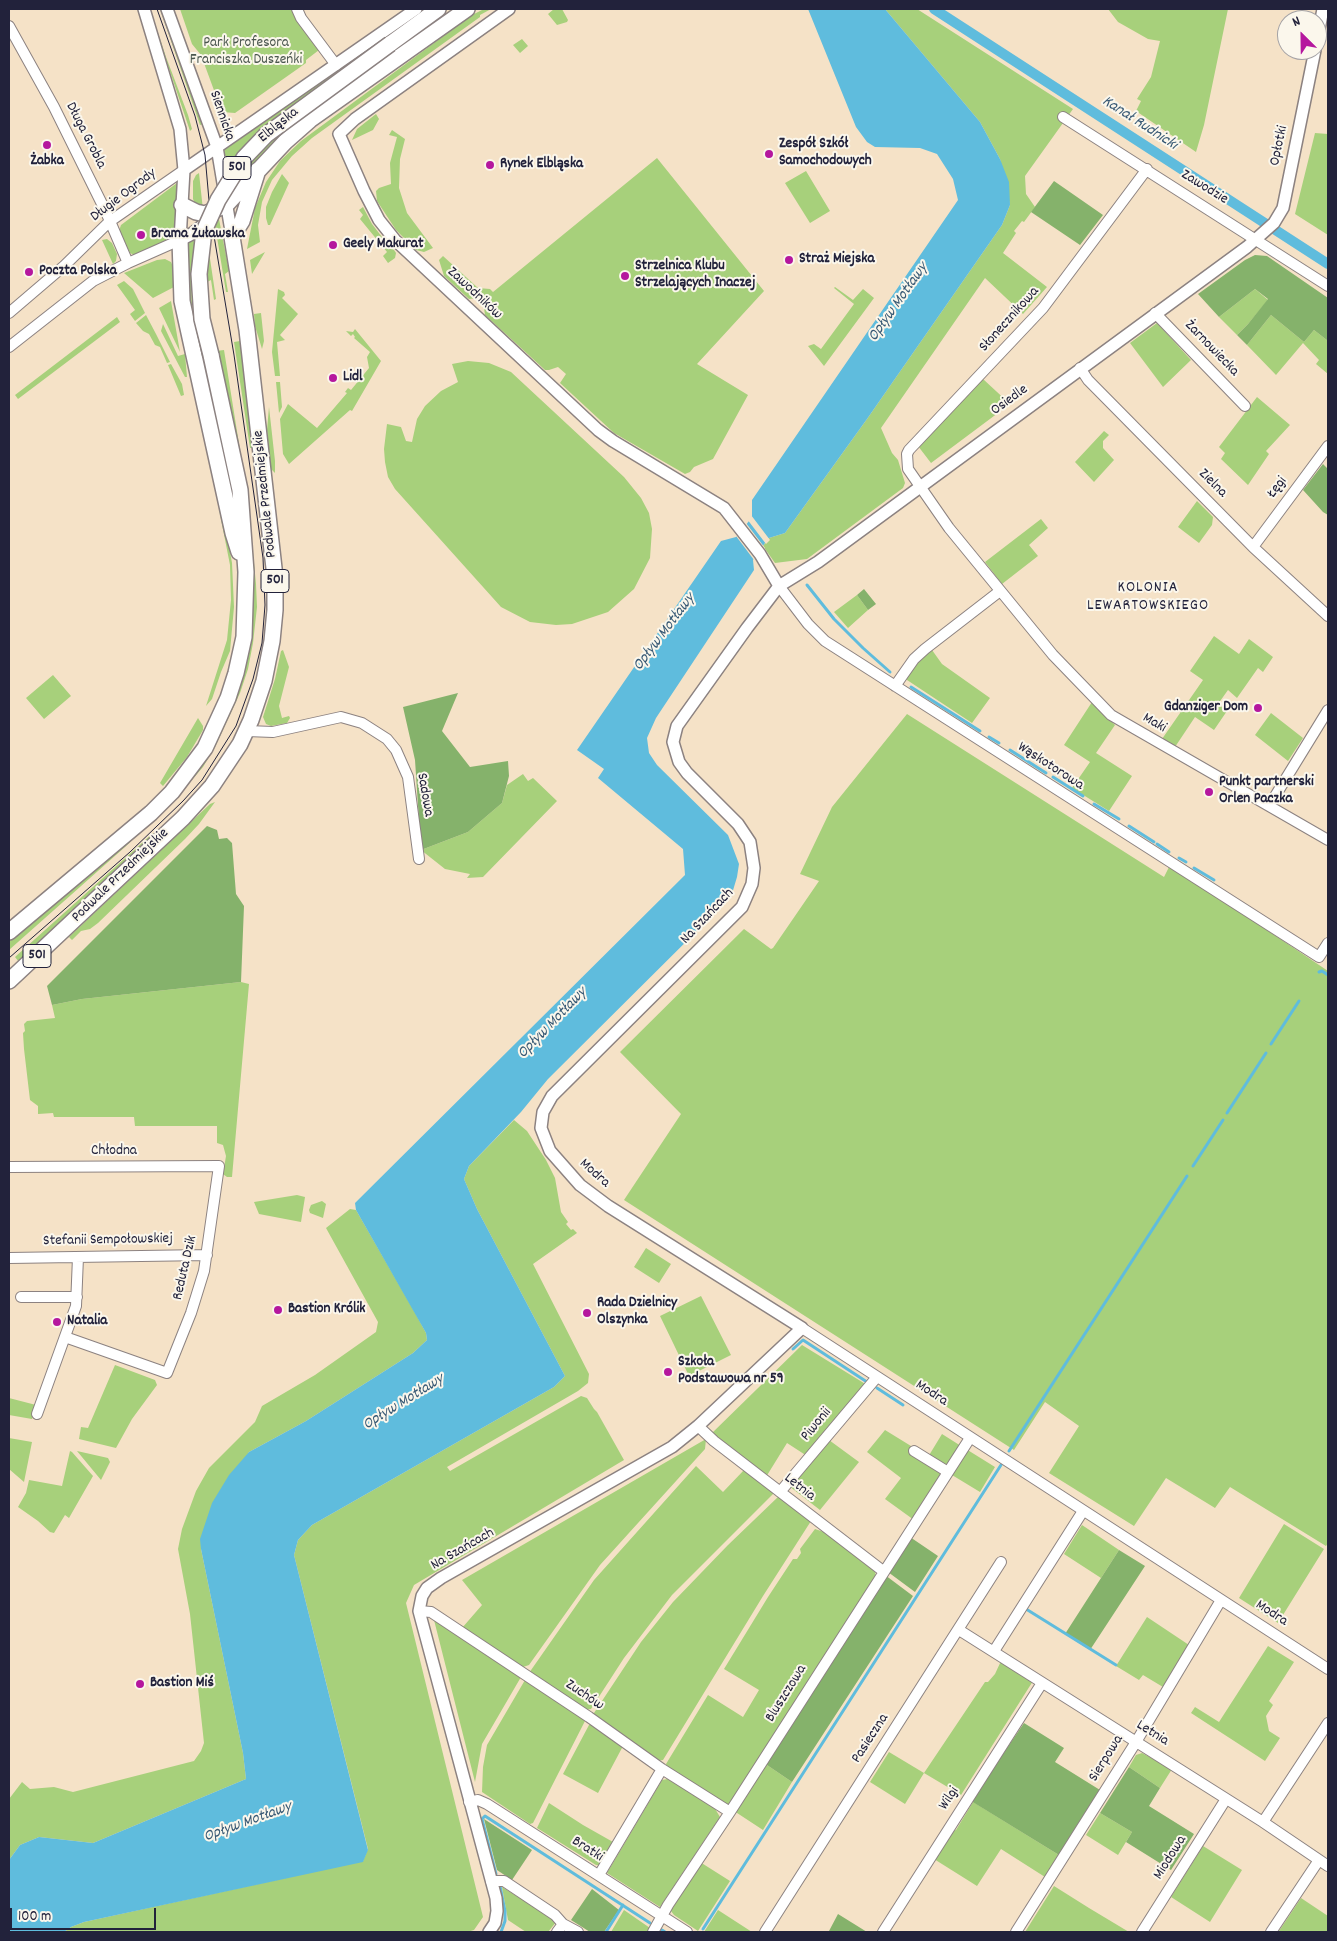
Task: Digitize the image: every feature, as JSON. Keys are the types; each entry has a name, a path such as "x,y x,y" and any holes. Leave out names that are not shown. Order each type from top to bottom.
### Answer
{"main road":[{"name":"Elbląska","path":"211,355 202,319 199,274 204,231 218,200 244,158 266,135 438,9"},
{"name":"Elbląska","path":"232,237 242,221 258,170 284,142 310,120 466,9"},
{"path":"182,205 204,214 226,205 258,170"},
{"name":"Podwale Przedmiejskie","path":"9,981 183,818 212,786 247,730 264,681 270,656 275,610 275,577 247,330 232,237"},
{"path":"180,240 181,292 188,334 233,533 246,572"},
{"name":"Podwale Przedmiejskie","path":"9,932 151,813 172,792 205,748 228,698 244,637 246,572 240,490 211,355"}],"street":[{"path":"144,9 177,116 184,170 180,240"},
{"name":"Siennicka","path":"167,9 217,147 232,237"},
{"path":"297,9 301,18 336,65"},
{"name":"Elbląska","path":"217,147 416,9"},
{"name":"Zawodników","path":"510,9 355,119 339,134 373,210 402,247 598,430 715,502 729,513 760,554 779,586"},
{"name":"Długa Grobla","path":"9,26 54,107 106,212 128,263"},
{"name":"Opłotki","path":"1266,231 1283,208 1313,60"},
{"name":"Zawodzie","path":"1063,117 1147,170 1266,231 1328,286"},
{"name":"Długie Ogrody","path":"9,314 64,266 109,222 217,147"},
{"name":"Słonecznikowa","path":"919,486 908,469 907,454 909,450 1043,308 1147,170"},
{"path":"9,347 93,281 190,235 226,205"},
{"name":"Osiedle","path":"779,586 818,562 1266,231"},
{"name":"Żarnowiecka","path":"1155,313 1245,406"},
{"name":"Zielna","path":"1080,368 1088,380 1253,547 1328,616"},
{"name":"Łęgi","path":"1253,547 1328,446"},
{"name":"Maki","path":"919,486 949,528 1053,655 1111,715 1328,840"},
{"name":"Wąskotorowa","path":"779,586 808,624 825,641 1319,956 1328,943"},
{"name":"Na Szańcach","path":"541,1123 543,1112 552,1096 742,907 748,897 754,868 752,848 746,834 732,816 682,767 676,757 673,742 675,731 682,717 779,586"},
{"path":"895,686 914,659 924,649 1000,591"},
{"path":"1268,806 1328,710"},
{"name":"Sadowa","path":"247,730 273,732 341,717 362,723 387,739 396,750 410,786 419,859"},
{"name":"Modra","path":"541,1123 545,1142 550,1151 580,1185 608,1206 802,1328 1328,1669"},
{"name":"Chłodna","path":"9,1167 219,1166"},
{"name":"Reduta Dzik","path":"65,1337 167,1373 191,1313 207,1254 219,1166"},
{"name":"Stefanii Sempołowskiej","path":"9,1258 207,1254"},
{"path":"37,1414 76,1306 78,1257"},
{"path":"21,1297 77,1296"},
{"name":"Na Szańcach","path":"420,1612 422,1596 427,1588 441,1578 672,1447 698,1426 802,1328"},
{"name":"Piwonii","path":"780,1492 877,1377"},
{"name":"Letnia","path":"698,1426 714,1441 883,1571"},
{"name":"Bluszczowa","path":"653,1932 668,1905 730,1812 970,1438"},
{"path":"914,1451 948,1472"},
{"path":"994,1651 1083,1511"},
{"name":"Pasieczna","path":"765,1932 1001,1562"},
{"name":"Sierpowa","path":"1016,1932 1136,1742 1221,1600"},
{"path":"420,1612 491,1881 497,1911 495,1923 488,1932"},
{"name":"Zuchów","path":"420,1612 431,1612 589,1717 662,1769 730,1812"},
{"name":"Letnia","path":"959,1630 1263,1822 1324,1863"},
{"name":"Wilgi","path":"883,1932 1042,1683"},
{"path":"1263,1822 1328,1722"},
{"path":"599,1876 662,1769"},
{"name":"Miodowa","path":"1142,1932 1226,1799"},
{"name":"Bratki","path":"469,1802 478,1800 487,1804 687,1932"},
{"path":"1271,1932 1324,1863"},
{"path":"491,1881 504,1881 555,1915 560,1928 578,1932"}],"green space":[{"path":"149,9 188,115 192,129 190,131"},
{"path":"160,9 162,9 203,124 200,125"},
{"name":"Park Profesora Franciszka Duszeńki","path":"180,9 294,9 319,50 306,60 306,63 235,113 222,112 201,55 192,44"},
{"path":"424,9 427,9 276,118 250,141 228,168 224,150"},
{"path":"451,9 292,126 265,151 231,190 248,163 273,137"},
{"path":"484,9 491,9 480,15 480,17 312,138 292,156 272,180 262,202 258,225 260,242 247,249 255,208 266,182 280,161 301,141 472,15"},
{"path":"554,9 562,9 568,20 567,22 557,25 548,14"},
{"path":"885,9 917,9 1073,109 1025,176 1026,194 1035,207 1024,222 1022,221 1014,231 1016,233 1003,253 1047,287 1023,314 985,278 881,428 892,453 898,460 905,483 903,488 807,559 775,563 763,546 769,538 785,533 1002,225 1010,205 1000,159 980,122"},
{"path":"1108,9 1228,9 1204,125 1196,152 1136,111 1141,101 1137,99 1151,77 1160,41 1148,39 1118,22"},
{"path":"522,39 528,46 520,53 513,45"},
{"path":"376,114 379,119 373,130 352,140 357,129"},
{"path":"392,130 405,139 400,159 399,188 407,213 433,248 424,252 416,250 396,230 377,201 376,191 391,184 390,163 397,137 389,135"},
{"path":"1315,133 1328,134 1328,235 1295,214"},
{"path":"657,158 764,291 697,364 748,395 713,459 694,467 685,474 614,433 560,383 566,374 558,367 545,370 485,315 484,308 490,296 469,299 444,276 439,260 443,256 478,288 490,289 493,292"},
{"path":"806,171 830,211 810,223 785,183"},
{"path":"199,173 203,210 196,206 193,199 193,181"},
{"path":"282,174 289,183 270,225 268,225 266,207"},
{"path":"1054,181 1103,215 1080,245 1031,212"},
{"path":"177,183 175,236 138,254 130,253 119,231 121,225"},
{"path":"363,207 372,224 396,253 395,258 388,263 383,256 387,252 360,219 363,215 359,210"},
{"path":"219,219 229,271 225,274 228,292 226,292 215,225"},
{"path":"196,237 191,276 192,306 198,340 230,473 235,510 189,311 188,244"},
{"path":"107,239 112,243 117,254 116,261 113,264 102,240"},
{"path":"209,252 216,299 214,300 211,280 207,282 209,301 206,302 206,270"},
{"path":"265,252 252,274 250,260"},
{"path":"1255,255 1267,256 1328,298 1328,341 1314,330 1304,342 1271,315 1247,345 1237,335 1268,299 1255,289 1219,317 1198,294 1245,260"},
{"path":"165,259 171,262 174,269 174,287 153,298 124,273 157,260"},
{"path":"124,281 133,289 145,313 135,321 130,314 135,310 117,285"},
{"path":"835,287 853,300 863,289 874,298 824,366 808,346 814,344 821,349 854,304"},
{"path":"278,289 284,292 285,295 282,298 298,314 280,335 285,340 277,342 280,376 275,376 272,352"},
{"path":"1255,289 1268,300 1237,335 1219,317"},
{"path":"171,301 180,352 159,308"},
{"path":"261,313 264,341 262,349 255,326 254,314"},
{"path":"146,315 170,362 167,363 160,347 155,345 149,334 143,331 136,323"},
{"path":"1271,315 1304,342 1314,330 1328,341 1328,374 1316,364 1319,360 1303,343 1276,375 1247,345"},
{"path":"117,317 120,322 18,399 15,395"},
{"path":"1157,323 1191,360 1163,387 1130,343"},
{"path":"163,324 178,356 185,354 187,377 185,377 161,331"},
{"path":"355,329 381,361 352,411 350,410 289,464 283,454 280,419 288,404 317,428 347,393 345,392 348,388 351,390 369,368 367,357 370,352 354,338 353,334 351,336 346,331 353,332"},
{"path":"240,341 252,448 250,448 234,342"},
{"path":"224,350 248,500 256,584 257,607 253,643 248,669 240,693 215,747 203,767 179,795 125,847 9,950 9,939 203,759 251,607 216,351"},
{"path":"468,361 489,363 511,372 624,477 641,498 649,513 652,529 650,558 634,589 608,612 572,624 556,625 530,622 501,607 395,489 388,477 384,449 387,424 401,427 406,441 412,442 417,419 425,406 441,391 458,382 452,364"},
{"path":"171,364 182,384 184,395 181,396 168,365"},
{"path":"983,379 1010,404 931,463 918,446"},
{"path":"276,382 280,382 282,407 279,413"},
{"path":"1257,397 1290,425 1266,451 1269,454 1248,485 1221,459 1225,453 1219,447"},
{"path":"269,407 275,473 271,469 267,430"},
{"path":"1104,431 1109,435 1103,441 1103,448 1114,460 1094,482 1075,462"},
{"path":"1323,464 1328,469 1328,515 1303,490"},
{"path":"1197,501 1213,517 1212,525 1199,543 1178,527"},
{"path":"219,509 224,518 232,563 234,607 230,651 212,699 206,706 227,640 231,600 230,565"},
{"path":"1041,519 1048,528 1029,545 1038,556 1002,584 985,562"},
{"path":"864,589 876,604 868,610 857,595"},
{"path":"857,595 868,610 848,628 834,612"},
{"path":"1214,636 1239,654 1249,639 1273,657 1263,672 1258,668 1237,698 1228,690 1218,704 1227,711 1214,730 1195,717 1175,747 1162,739 1203,680 1190,671"},
{"path":"283,650 289,667 279,706 282,718 289,716 290,718 287,723 271,726 266,724 263,717 275,679 281,651"},
{"path":"932,650 942,664 990,698 972,723 907,680 906,677 923,657"},
{"path":"53,675 71,696 44,719 26,698"},
{"path":"458,693 442,731 470,767 508,761 509,776 502,803 468,832 421,850 415,760 403,707"},
{"path":"1092,702 1115,725 1096,753 1132,776 1109,811 1072,788 1090,762 1064,745"},
{"path":"1271,713 1303,738 1288,761 1255,735"},
{"path":"907,714 1164,877 1170,865 1328,971 1328,1543 1326,1546 1230,1487 1215,1508 1166,1478 1134,1526 1049,1473 1079,1426 1045,1402 1014,1450 624,1200 681,1114 620,1052 744,929 771,949 773,948 819,881 800,874 832,807"},
{"path":"198,718 203,726 203,730 187,757 163,786 160,783"},
{"path":"523,774 528,781 533,778 557,801 483,877 467,878 470,874 445,869 421,850 468,832 502,803 507,785"},
{"path":"215,802 185,839 98,923 90,929 81,931 72,940 69,937 210,804"},
{"path":"207,826 217,830 219,839 227,838 232,843 236,894 244,906 241,982 82,999 52,1005 47,986"},
{"path":"153,833 155,835 19,962 15,957"},
{"path":"241,982 249,984 232,1177 227,1177 223,1174 226,1156 223,1145 217,1143 217,1126 135,1126 134,1117 54,1117 53,1113 38,1114 38,1106 30,1100 23,1033 25,1031 24,1024 27,1021 55,1018 52,1005 82,999"},
{"path":"514,1120 527,1131 546,1160 555,1178 561,1212 568,1222 566,1224 577,1233 533,1264 589,1374 588,1383 578,1391 447,1467 450,1471 581,1396 587,1398 597,1412 624,1460 414,1585 406,1603 483,1917 474,1930 467,1932 64,1932 84,1922 363,1861 368,1849 294,1555 298,1540 312,1525 554,1387 565,1376 477,1209 464,1179 469,1166"},
{"path":"297,1195 305,1197 301,1222 259,1214 254,1202"},
{"path":"322,1201 326,1204 323,1218 310,1213 309,1210 311,1205"},
{"path":"350,1209 356,1210 413,1309 426,1333 427,1340 413,1353 306,1421 249,1452 201,1549 243,1753 246,1779 93,1843 39,1837 20,1845 9,1860 9,1799 22,1782 30,1789 54,1787 73,1792 194,1761 201,1751 204,1743 190,1614 178,1549 182,1529 196,1491 209,1468 255,1422 262,1406 315,1375 376,1332 378,1322 326,1228"},
{"path":"646,1248 671,1264 659,1283 634,1267"},
{"path":"701,1296 731,1355 689,1376 660,1316"},
{"path":"802,1345 867,1385 807,1456 787,1443 766,1477 711,1434"},
{"path":"115,1365 155,1380 157,1385 132,1419 116,1448 79,1439 81,1427 88,1428"},
{"path":"9,1398 36,1405 32,1419 9,1415"},
{"path":"885,1430 911,1446 909,1450 945,1473 914,1520 885,1499 901,1478 867,1452"},
{"path":"942,1434 961,1446 950,1464 944,1466 928,1457"},
{"path":"9,1438 32,1442 24,1482 9,1469"},
{"path":"706,1439 705,1449 600,1565 529,1665 520,1668 462,1628 482,1605 462,1580"},
{"path":"829,1440 859,1462 820,1510 789,1486"},
{"path":"966,1449 995,1467 980,1492 952,1475"},
{"path":"70,1451 93,1476 69,1518 65,1515 54,1533 50,1532 18,1507 26,1493 29,1480 62,1486"},
{"path":"77,1451 108,1458 110,1462 101,1480"},
{"path":"696,1466 723,1492 744,1470 774,1493 672,1595 624,1658 591,1709 584,1710 529,1673 594,1580"},
{"path":"779,1496 811,1521 663,1760 657,1761 594,1717 594,1713 641,1642 673,1602"},
{"path":"1284,1524 1324,1549 1278,1623 1239,1598"},
{"path":"1082,1525 1119,1550 1101,1578 1064,1554"},
{"path":"815,1529 824,1532 872,1568 876,1577 728,1806 667,1768 666,1764 708,1695 743,1717 759,1690 724,1669 768,1597 793,1559 797,1559 801,1553 800,1549"},
{"path":"910,1537 938,1556 915,1592 888,1572"},
{"path":"1119,1550 1145,1566 1090,1650 1065,1634"},
{"path":"885,1575 913,1596 792,1782 764,1763"},
{"path":"433,1616 521,1677 482,1744 475,1782"},
{"path":"1147,1617 1189,1645 1163,1687 1143,1675 1139,1680 1116,1666"},
{"path":"1268,1646 1294,1662 1269,1701 1273,1705 1266,1716 1269,1731 1280,1738 1265,1761 1191,1713 1195,1707 1219,1722"},
{"path":"1001,1661 1033,1681 961,1795 924,1773 985,1682 988,1682 995,1674"},
{"path":"525,1680 585,1719 533,1823 530,1824 482,1792 483,1767 487,1745"},
{"path":"1024,1723 1064,1748 1055,1762 1100,1790 1059,1855 971,1801"},
{"path":"592,1724 623,1746 598,1793 563,1774 589,1725"},
{"path":"889,1752 924,1773 905,1804 870,1782"},
{"path":"1142,1753 1172,1769 1160,1788 1129,1767 1136,1755"},
{"path":"764,1763 792,1782 763,1830 734,1811"},
{"path":"1129,1767 1160,1788 1149,1806 1194,1834 1171,1870 1126,1842 1132,1832 1100,1813"},
{"path":"673,1778 714,1807 720,1817 660,1907 607,1873 662,1780"},
{"path":"973,1802 1059,1855 1045,1877 1001,1849 977,1886 934,1859 952,1831 956,1830"},
{"path":"549,1803 613,1842 600,1865 596,1865 537,1828"},
{"path":"1100,1813 1132,1832 1118,1855 1086,1835"},
{"path":"484,1819 532,1850 512,1880 497,1870"},
{"path":"1203,1846 1242,1870 1210,1922 1171,1897"},
{"path":"700,1862 730,1881 698,1931 671,1911 672,1906"},
{"path":"1054,1886 1089,1908 1129,1932 1025,1932"},
{"path":"502,1887 557,1921 548,1932 526,1932 508,1920"},
{"path":"592,1889 619,1910 604,1932 590,1932 571,1920"},
{"path":"1301,1898 1328,1916 1328,1932 1279,1931"},
{"path":"624,1910 650,1928 647,1932 611,1932"},
{"path":"718,1910 752,1932 704,1932"},
{"path":"838,1914 867,1932 830,1932"}],"water":[{"name":"Opływ Motławy","path":"808,9 885,9 980,122 1000,159 1009,182 1010,205 1002,225 785,533 769,538 753,560 754,570 656,718 647,738 649,753 657,765 728,835 739,864 731,897 548,1079 521,1112 469,1166 464,1179 477,1209 565,1376 554,1387 312,1525 298,1540 294,1555 368,1850 363,1862 84,1922 64,1932 9,1932 9,1860 20,1845 39,1837 93,1843 246,1779 243,1753 201,1549 200,1539 212,1503 229,1475 249,1452 306,1421 413,1353 427,1340 426,1333 356,1210 355,1203 685,875 683,849 598,778 604,769 577,750 721,541 736,537 749,521 752,516 752,500 958,200 953,179 937,154 920,148 875,147 867,142 856,127"}],"pier":[{"path":"751,515 770,540 766,544 747,519"},
{"path":"746,523 765,548 754,560 736,536"}],"waterway":[{"name":"Kanał Rudnicki","path":"934,9 1328,264"},
{"path":"807,585 834,619 890,672"},
{"path":"911,687 980,731"},
{"path":"989,737 999,743"},
{"path":"1010,750 1046,773"},
{"path":"1053,777 1083,796"},
{"path":"1094,804 1119,819"},
{"path":"1129,826 1154,842"},
{"path":"1157,844 1169,852"},
{"path":"1179,858 1186,862"},
{"path":"1194,868 1214,880"},
{"path":"1319,972 1322,971 1328,975"},
{"path":"1271,1044 1299,1001"},
{"path":"1227,1113 1266,1053"},
{"path":"1193,1166 1223,1120"},
{"path":"1009,1451 1187,1176"},
{"path":"793,1349 803,1340 867,1382"},
{"path":"877,1388 903,1405"},
{"path":"703,1929 1001,1465"},
{"path":"1026,1609 1116,1665"},
{"path":"496,1874 482,1819 485,1816 650,1923"},
{"path":"500,1886 505,1911 505,1921 501,1932"},
{"path":"606,1932 623,1905"}],"tram line":[{"path":"9,958 130,852 202,780 236,726 253,679 262,643 265,605 263,558 234,355 210,212 205,155 195,116 157,9"}],"place":[{"name":"Żabka","path":"47,145"},
{"name":"Zespół Szkół Samochodowych","path":"769,154"},
{"name":"Rynek Elbląska","path":"490,165"},
{"name":"Brama Żuławska","path":"141,235"},
{"name":"Geely Makurat","path":"333,245"},
{"name":"Straż Miejska","path":"789,260"},
{"name":"Poczta Polska","path":"29,272"},
{"name":"Strzelnica Klubu Strzelających Inaczej","path":"625,276"},
{"name":"Lidl","path":"333,378"},
{"name":"Gdanziger Dom","path":"1258,708"},
{"name":"Punkt partnerski Orlen Paczka","path":"1209,792"},
{"name":"Bastion Królik","path":"278,1310"},
{"name":"Rada Dzielnicy Olszynka","path":"587,1313"},
{"name":"Natalia","path":"57,1322"},
{"name":"Szkoła Podstawowa nr 59","path":"668,1372"},
{"name":"Bastion Miś","path":"140,1684"}],"district":[{"name":"KOLONIA LEWARTOWSKIEGO","path":"1148,598"}]}
